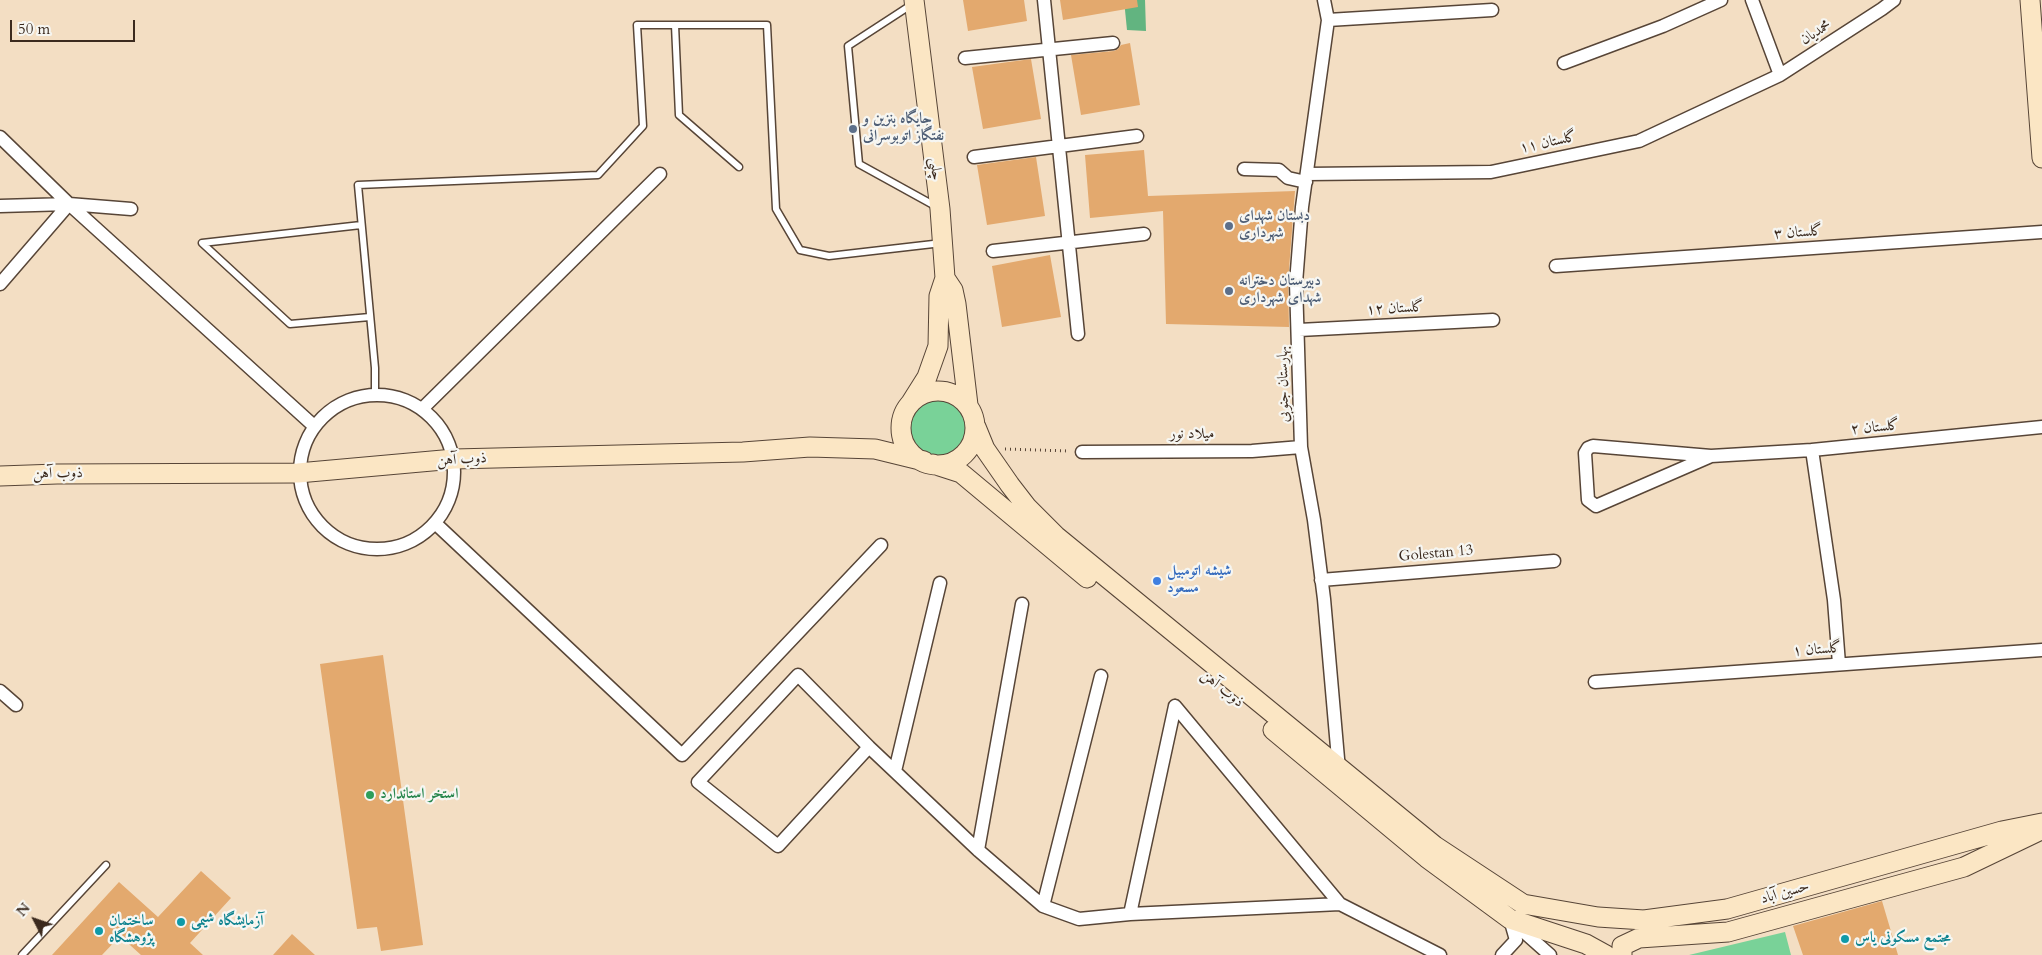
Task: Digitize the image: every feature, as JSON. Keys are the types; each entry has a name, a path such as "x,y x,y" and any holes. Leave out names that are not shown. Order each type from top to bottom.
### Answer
{"main road":[{"path":"2030,0 2042,158"},
{"name":"چلبی","path":"914,1 940,209 945,278"},
{"path":"945,278 953,290 956,304 968,405 976,427 970,446 963,455 954,461 944,464 928,463 913,455 906,446 902,435 902,423 905,411 927,377 938,346 939,296 945,278"},
{"path":"910,404 923,394 939,391 955,395 968,405"},
{"name":"ذوب آهن","path":"976,427 985,449 1010,485 1027,507 1056,536 1335,773 1427,858 1510,919"},
{"name":"ذوب آهن","path":"0,476 298,473 454,459 744,452 810,447 875,449 928,463 961,473 1050,547 1335,773 1435,846 1523,904"},
{"name":"حسین آباد","path":"1523,904 1598,917 1644,920 1727,909 2002,831 2042,823"},
{"name":"حسین آباد","path":"1622,955 1622,946 1639,938 1728,932 1964,867 2042,830"},
{"path":"1510,919 1586,944 1606,955"}],"street":[{"path":"1044,0 1078,334"},
{"name":"بهارستان جنوبی","path":"1324,0 1328,20 1306,178 1296,283 1299,330 1301,447 1314,520 1321,580 1335,773"},
{"path":"1564,63 1663,26 1722,0"},
{"path":"1752,0 1780,75"},
{"name":"محمدیان","path":"1780,75 1894,0"},
{"path":"1328,20 1492,10"},
{"path":"965,58 1113,43"},
{"name":"گلستان ۱۱","path":"1306,178 1491,172 1639,141 1780,75"},
{"path":"0,136 69,204 314,426"},
{"path":"974,157 1137,136"},
{"path":"1244,169 1279,170 1288,178 1306,178"},
{"path":"422,409 660,174"},
{"path":"0,284 69,204"},
{"path":"0,206 69,204 131,209"},
{"name":"گلستان ۳","path":"1556,266 2042,232"},
{"path":"993,251 1144,234"},
{"name":"گلستان ۱۲","path":"1299,330 1493,320"},
{"path":"384,395 409,402 422,409 430,416 445,437 452,448 454,459 452,488 443,511 435,523 406,543 382,549 357,547 335,537 316,521 304,499 298,473 302,449 314,426 333,408 357,397 384,395"},
{"name":"گلستان ۲","path":"1710,456 1596,506 1588,500 1585,453 1588,448 1593,446 1710,456 1812,450 2042,428"},
{"name":"میلاد نور","path":"1082,452 1252,452 1301,447"},
{"path":"1812,450 1834,600 1839,664"},
{"path":"435,523 682,755 881,545"},
{"name":"Golestan 13","path":"1321,580 1554,561"},
{"path":"895,771 940,583"},
{"path":"978,850 1022,604"},
{"name":"گلستان ۱","path":"1595,682 2042,650"},
{"path":"870,747 778,846 698,782 798,675 978,850 1043,906 1079,919 1130,914 1340,904"},
{"path":"1043,906 1101,676"},
{"path":"0,690 16,705"},
{"path":"1130,914 1175,706 1340,904 1440,955"},
{"path":"1502,955 1516,940 1510,919"},
{"path":"1510,919 1550,955"}],"lane":[{"path":"914,1 848,46 859,164 940,209"},
{"path":"374,396 375,368 358,185 598,175 643,126 637,25 767,25 776,209 800,250 829,256 942,243"},
{"path":"675,25 679,115 739,167"},
{"path":"362,225 202,243 290,324 370,317"},
{"path":"22,955 106,864"}],"path":[{"path":"985,449 1082,452"}],"green space":[{"path":"1124,0 1145,0 1146,31 1127,30"},
{"path":"938,396 950,398 961,405 968,416 970,428 968,440 961,451 950,458 938,460 926,458 915,451 908,440 906,428 908,416 915,405 926,398"},
{"path":"1785,932 1791,955 1689,955"}],"building":[{"path":"963,0 1024,0 1027,21 968,31"},
{"path":"1060,0 1137,0 1138,7 1063,20"},
{"path":"1130,43 1140,105 1081,115 1071,55 1114,51 1121,45"},
{"path":"1031,59 1041,119 983,129 972,67"},
{"path":"1144,150 1148,196 1295,191 1288,282 1289,327 1166,324 1163,211 1090,218 1085,155"},
{"path":"1036,157 1045,216 987,225 977,165"},
{"path":"1050,255 1061,317 1002,327 992,266"},
{"name":"استخر استاندارد","path":"383,655 423,945 381,951 377,927 357,929 320,664"},
{"path":"201,871 231,898 190,943 203,955 141,955 120,936 102,955 52,955 119,882 158,917"},
{"name":"مجتمع مسکونی یاس","path":"1882,901 1898,955 1803,955 1793,926"},
{"path":"292,934 315,955 273,955"}],"place":[{"name":"جایگاه بنزین و نفتگاز اتوبوسرانی","path":"853,129"},
{"name":"دبستان شهدای شهرداری","path":"1229,226"},
{"name":"دبیرستان دخترانه شهدای شهرداری","path":"1229,291"},
{"name":"شیشه اتومبیل مسعود","path":"1157,581"},
{"name":"استخر استاندارد","path":"370,795"},
{"name":"آزمایشگاه شیمی","path":"181,922"},
{"name":"ساختمان پژوهشگاه","path":"99,931"},
{"name":"مجتمع مسکونی یاس","path":"1845,939"}]}
